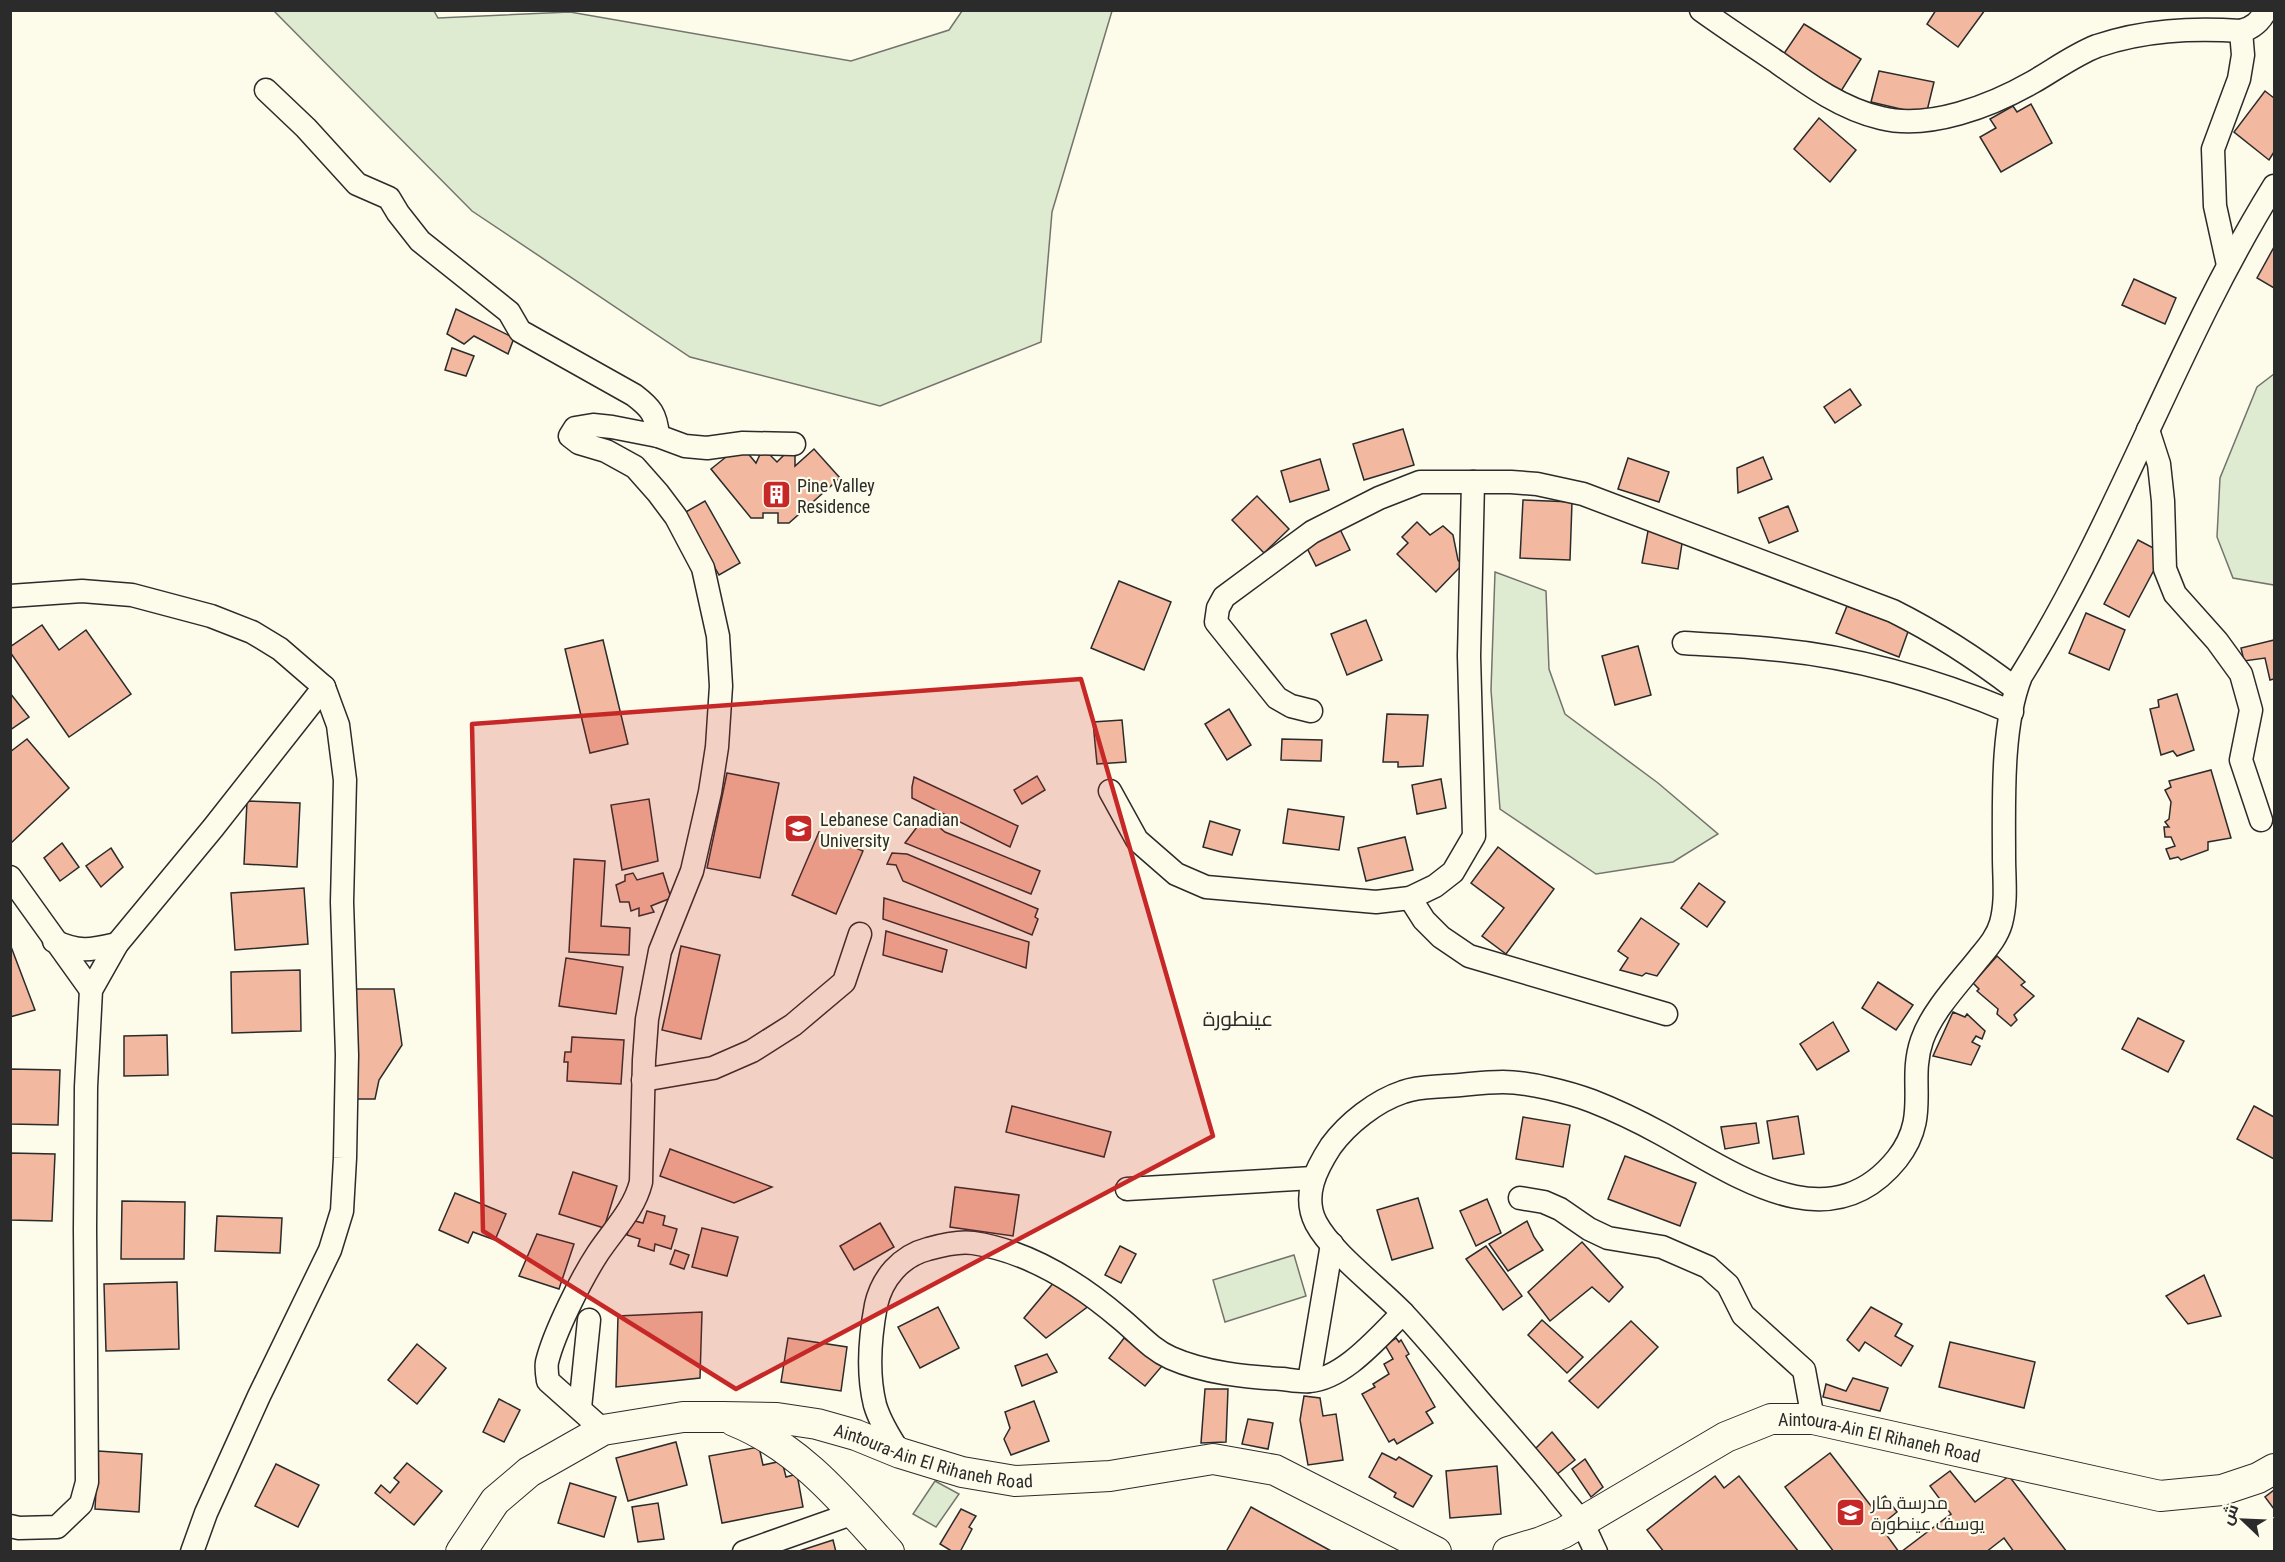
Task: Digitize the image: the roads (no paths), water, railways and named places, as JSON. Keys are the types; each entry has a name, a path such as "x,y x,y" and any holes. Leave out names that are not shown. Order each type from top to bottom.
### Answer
{"main road":[{"name":"Aintoura-Ain El Rihaneh Road","path":"461,1551 495,1501 529,1472 603,1430 683,1417 723,1416 777,1418 817,1424 856,1435 900,1453 962,1472 1015,1481 1110,1476 1213,1459 1275,1470 1436,1551"},
{"path":"723,1416 749,1427 790,1452 818,1476 890,1551"},
{"name":"Aintoura-Ain El Rihaneh Road","path":"1520,1550 1572,1535 1726,1437 1771,1419 1813,1419 2160,1496 2222,1490 2258,1478 2274,1469"}],"street":[{"path":"1701,10 1832,98 1856,110 1881,118 1907,122 1929,120 2001,99 2096,47 2165,30 2241,31 2261,20 2266,10"},
{"path":"2228,265 2215,206 2213,149 2239,79 2243,55 2241,31"},
{"path":"266,90 306,128 357,184 389,198 420,241 509,312 520,331 634,395 648,406 657,419 658,436"},
{"path":"1596,1551 1572,1535 1535,1465 1403,1313 1332,1244 1315,1222 1310,1200 1313,1178 1321,1161 1349,1126 1367,1112 1405,1090 1507,1082 1587,1100 1644,1125 1733,1173 1794,1198 1840,1199 1859,1192 1880,1178 1898,1158 1912,1137 1917,1114 1920,1044 1932,1022 1992,941 2001,924 2005,900 2004,815 2007,741 2016,689 2021,676 2082,569 2228,265 2274,186"},
{"path":"603,1430 548,1381 546,1365 560,1328 598,1253 638,1196 642,1167 643,1080 647,1019 660,951 692,871 710,792 717,747 721,686 718,636 703,568 676,517 635,467 606,451 579,443 570,436 575,428 593,425 658,436 685,446 707,448 743,443 795,444"},
{"path":"2148,430 2159,464 2163,501 2165,568 2175,594 2217,641 2241,674 2251,710 2241,760 2261,820"},
{"path":"1110,791 1137,840 1176,874 1206,887 1376,902 1410,898 1435,886 1453,872 1474,836 1469,656 1473,482"},
{"path":"1311,711 1291,706 1277,698 1216,622 1218,608 1224,597 1311,532 1379,498 1420,483 1511,482 1537,484 1583,494 1893,611 1932,630 1988,667 2016,689"},
{"path":"10,596 82,591 132,595 211,616 252,632 280,649 324,687 338,725 345,780 342,902 347,1054 342,1211 330,1250 259,1396 206,1513 192,1551"},
{"path":"1684,643 1772,649 1868,665 1972,695 2012,712"},
{"path":"10,1526 19,1528 57,1527 81,1504 87,1482 86,1087 91,990 117,944 213,828 324,687"},
{"path":"10,878 91,990"},
{"path":"1410,898 1424,920 1441,936 1469,956 1666,1014"},
{"path":"643,1080 713,1068 752,1051 793,1025 844,982 860,934"},
{"path":"54,941 71,949 88,951 117,944"},
{"path":"1127,1189 1313,1178"},
{"path":"1520,1198 1544,1202 1560,1209 1589,1229 1608,1238 1662,1247 1708,1267 1728,1285 1743,1315 1804,1370 1813,1419"},
{"path":"900,1453 885,1430 875,1405 871,1372 872,1327 879,1293 889,1274 906,1259 921,1251 944,1245 972,1243 1014,1254 1048,1269 1083,1290 1120,1318 1158,1352 1196,1367 1239,1375 1310,1381 1327,1378 1353,1361 1403,1313"},
{"path":"1310,1381 1332,1244"},
{"path":"580,1408 589,1320"},
{"path":"744,1551 854,1513"}],"place":[{"name":"Pine Valley Residence","path":"776,495"},
{"name":"Lebanese Canadian University","path":"799,829"},
{"name":"مدرسة مار يوسف عينطورة","path":"1850,1512"}],"district":[{"name":"عينطورة","path":"1238,1019"}]}
